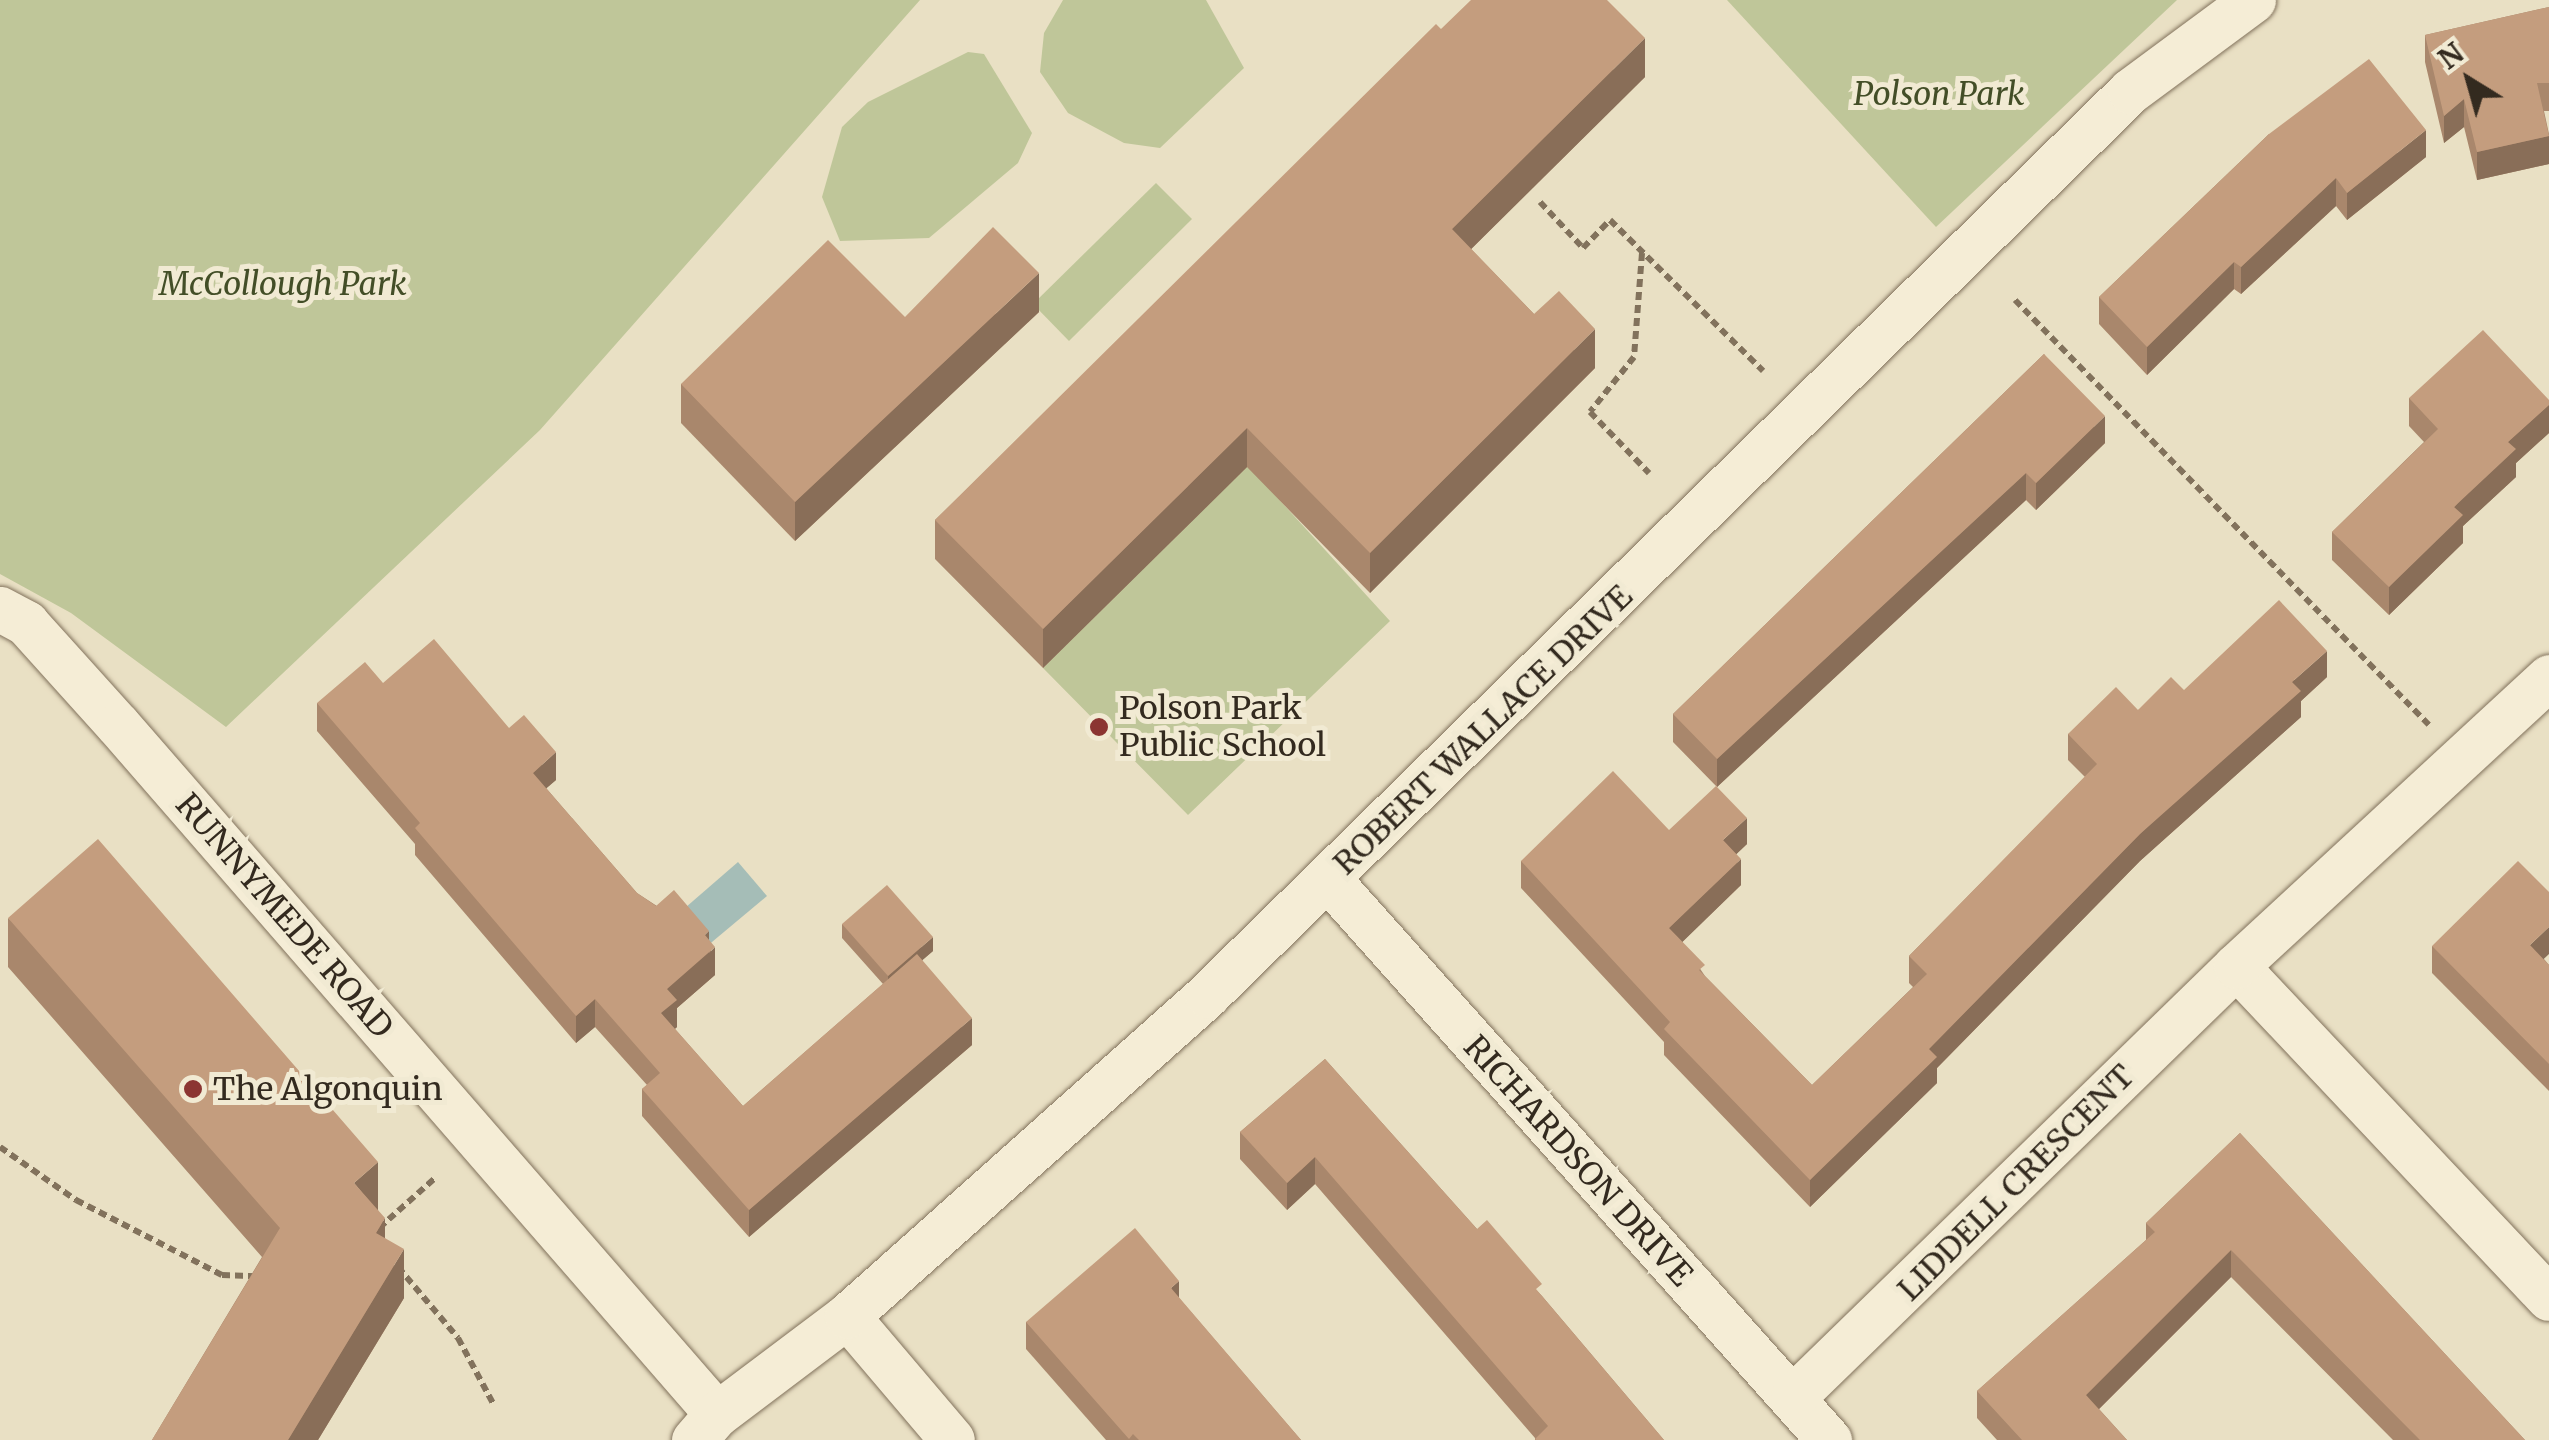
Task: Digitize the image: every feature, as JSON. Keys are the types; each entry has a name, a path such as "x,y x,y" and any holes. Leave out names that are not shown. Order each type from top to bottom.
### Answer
{"street":[{"name":"ROBERT WALLACE DRIVE","path":"706,1427 847,1316 1329,880 2130,91 2254,0"},
{"name":"RUNNYMEDE ROAD","path":"0,609 26,623 111,716 706,1427"},
{"name":"LIDDELL CRESCENT","path":"1793,1397 2236,966 2549,677"},
{"name":"RICHARDSON DRIVE","path":"1329,880 1829,1440"},
{"path":"2236,966 2549,1298"},
{"path":"847,1316 952,1440"}],"path":[{"path":"1540,202 1583,248 1610,220 1763,372"},
{"path":"1642,252 1634,357 1590,412 1649,473"},
{"path":"2015,300 2460,756"},
{"path":"0,1147 76,1200 222,1275 280,1277"},
{"path":"371,1235 434,1179"},
{"path":"396,1264 458,1338 494,1404"}],"green space":[{"name":"McCollough Park","path":"0,0 920,0 540,430 226,727 71,613 0,574"},
{"path":"1063,0 1206,0 1244,68 1160,148 1124,143 1068,113 1040,72 1044,33"},
{"name":"Polson Park","path":"1727,0 2177,0 1936,227"},
{"path":"968,52 984,54 1032,133 1018,163 929,238 840,241 822,197 842,127 868,102"},
{"path":"1156,183 1192,219 1069,341 1033,304"},
{"path":"1283,431 1274,494 1390,621 1188,815 1043,668"}],"water":[{"path":"738,862 767,896 706,947 678,914"}],"building":[{"path":"1471,0 1607,0 1645,38 1452,229 1534,314 1559,291 1595,329 1370,553 1247,428 1043,629 935,520 1436,24 1441,29"},
{"path":"2549,7 2549,83 2537,83 2549,136 2477,152 2464,99 2444,116 2425,35"},
{"path":"2369,59 2426,130 2347,193 2336,178 2241,267 2234,262 2147,347 2099,297 2269,134"},
{"path":"993,227 1039,273 795,502 681,384 828,240 905,317"},
{"path":"2483,330 2549,400 2549,405 2508,442 2516,449 2454,507 2463,515 2389,587 2332,532 2438,429 2409,398"},
{"path":"2044,354 2105,416 2036,483 2026,473 1717,759 1673,714"},
{"path":"2279,600 2327,651 2292,682 2301,691 2140,834 1929,1049 1937,1057 1810,1180 1664,1029 1670,1022 1521,861 1613,771 1669,830 1716,786 1747,818 1723,840 1741,859 1669,928 1705,965 1699,970 1812,1085 1927,974 1909,956 2097,764 2068,734 2116,687 2138,710 2171,677 2184,690"},
{"path":"434,639 509,728 524,715 556,752 533,773 637,893 656,906 674,890 709,931 705,935 715,947 667,989 677,1000 661,1013 743,1106 917,954 972,1018 749,1210 642,1089 660,1073 595,999 576,1016 415,828 420,823 317,703 365,662 383,683"},
{"name":"The Algonquin","path":"98,839 378,1162 354,1183 385,1218 376,1233 404,1249 288,1440 152,1440 280,1228 8,918"},
{"path":"2518,861 2549,892 2549,927 2530,945 2549,965 2549,1064 2432,946"},
{"path":"887,885 933,937 888,976 842,924"},
{"path":"1325,1059 1477,1229 1487,1220 1542,1284 1536,1289 1664,1440 1536,1440 1548,1426 1315,1157 1287,1183 1240,1132"},
{"path":"2240,1133 2525,1440 2420,1440 2231,1250 2086,1395 2127,1440 2022,1440 1977,1391 2155,1232 2146,1223"},
{"path":"1135,1228 1179,1281 1171,1288 1301,1440 1139,1440 1133,1434 1129,1439 1026,1322"}],"place":[{"name":"Polson Park Public School","path":"1099,727"},
{"name":"The Algonquin","path":"193,1089"}]}
